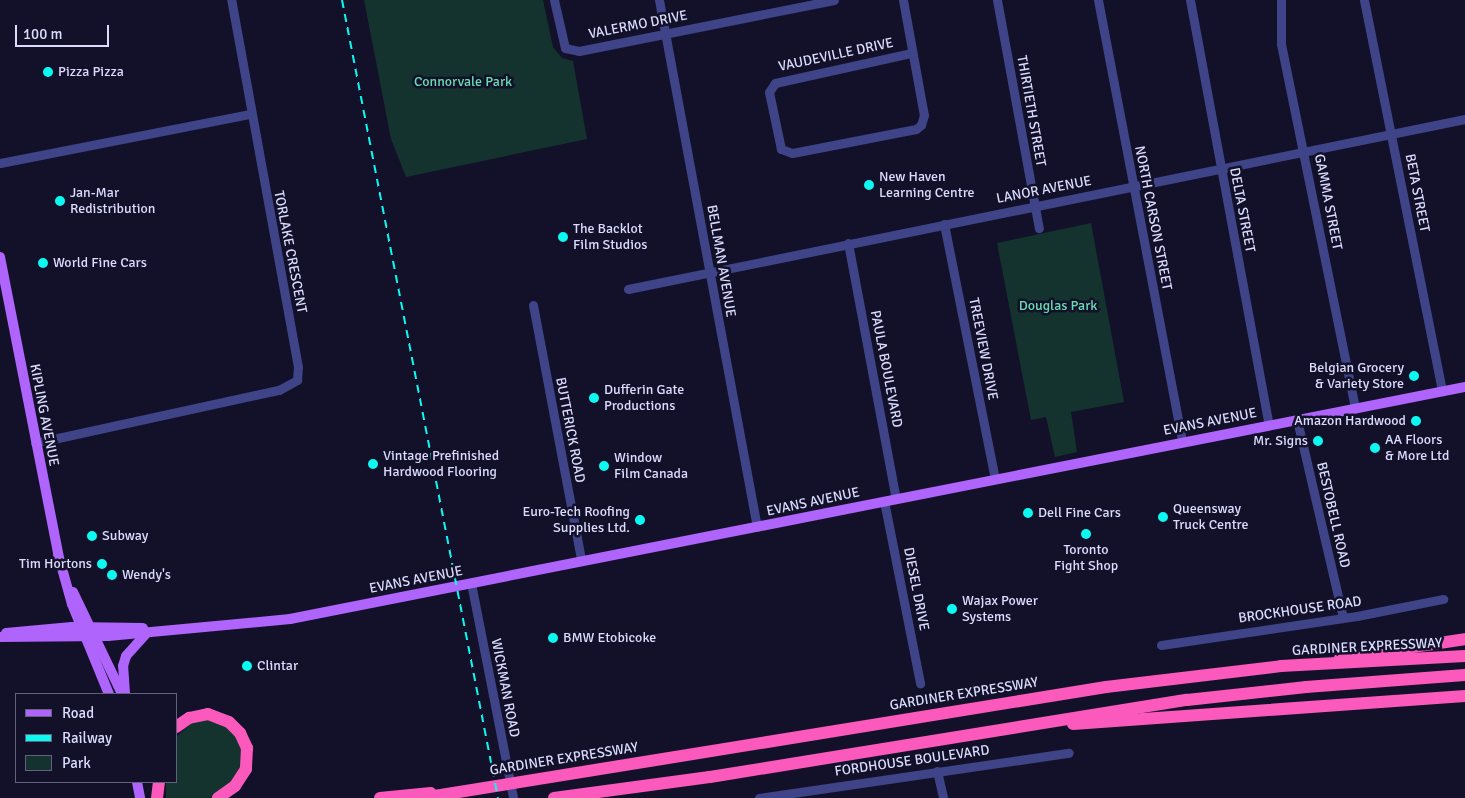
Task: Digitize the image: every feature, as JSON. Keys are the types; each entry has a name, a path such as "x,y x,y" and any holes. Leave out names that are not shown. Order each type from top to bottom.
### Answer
{"highway":[{"path":"1281,666 1465,639"},
{"name":"GARDINER EXPRESSWAY","path":"422,798 1106,686 1281,666 1465,656"},
{"path":"1044,724 1070,717 1237,693 1465,676"},
{"path":"554,798 633,788 1044,724 1465,696"},
{"path":"178,725 188,718 208,714 229,722 240,733 247,748 246,769 234,786 218,798"},
{"path":"156,798 159,783"},
{"path":"596,798 633,788"},
{"name":"GARDINER EXPRESSWAY","path":"380,798 471,790"}],"main road":[{"name":"KIPLING AVENUE","path":"0,257 35,442 72,604 108,693"},
{"name":"EVANS AVENUE","path":"0,636 19,630 80,627 164,629 290,619 581,560 757,528 884,501 1465,387"},
{"name":"KIPLING AVENUE","path":"66,578 124,693"},
{"path":"58,628 66,621 72,604"},
{"name":"EVANS AVENUE","path":"0,636 96,637 147,633 164,629"},
{"path":"124,693 123,666 126,656 135,643 147,633"},
{"path":"137,783 140,798"},
{"path":"152,783 156,798"}],"street":[{"path":"0,163 250,114 231,0"},
{"name":"VALERMO DRIVE","path":"554,0 565,48 579,51 666,34 804,3 834,0"},
{"name":"BELLMAN AVENUE","path":"659,0 757,528"},
{"path":"903,0 912,53"},
{"name":"THIRTIETH STREET","path":"997,0 1039,228"},
{"name":"NORTH CARSON STREET","path":"1098,0 1182,442"},
{"name":"DELTA STREET","path":"1190,0 1269,425"},
{"name":"GAMMA STREET","path":"1281,0 1281,44 1355,408"},
{"name":"BETA STREET","path":"1364,0 1442,391"},
{"name":"VAUDEVILLE DRIVE","path":"912,53 923,122 916,129 792,153 781,149 769,92 775,83 912,53"},
{"name":"TORLAKE CRESCENT","path":"35,442 279,390 297,380 298,367 250,114"},
{"name":"LANOR AVENUE","path":"628,289 1465,119"},
{"name":"TREEVIEW DRIVE","path":"944,224 995,479"},
{"name":"PAULA BOULEVARD","path":"848,243 896,499"},
{"name":"BUTTERICK ROAD","path":"533,305 581,560"},
{"name":"BESTOBELL ROAD","path":"1297,420 1343,617"},
{"name":"DIESEL DRIVE","path":"884,501 920,683"},
{"name":"WICKMAN ROAD","path":"471,583 513,798"},
{"name":"BROCKHOUSE ROAD","path":"1161,645 1343,617 1443,599"},
{"name":"FORDHOUSE BOULEVARD","path":"758,798 1069,753"},
{"path":"937,771 943,798"}],"green space":[{"name":"Connorvale Park","path":"364,0 543,0 553,47 562,58 573,61 587,139 406,177 391,139"},
{"name":"Douglas Park","path":"1091,223 1124,402 1071,412 1077,452 1055,457 1046,417 1031,420 997,243"},
{"path":"207,720 230,727 244,750 239,776 218,794 208,798 166,798 166,783 178,783 178,735 193,722"}],"railway":[{"path":"342,0 498,798"}],"place":[{"name":"Pizza Pizza","path":"48,72"},
{"name":"New Haven Learning Centre","path":"869,185"},
{"name":"Jan-Mar Redistribution","path":"60,201"},
{"name":"The Backlot Film Studios","path":"563,237"},
{"name":"World Fine Cars","path":"43,263"},
{"name":"Belgian Grocery & Variety Store","path":"1414,376"},
{"name":"Dufferin Gate Productions","path":"594,398"},
{"name":"Amazon Hardwood","path":"1416,421"},
{"name":"Mr. Signs","path":"1318,441"},
{"name":"AA Floors & More Ltd","path":"1375,448"},
{"name":"Vintage Prefinished Hardwood Flooring","path":"373,464"},
{"name":"Window Film Canada","path":"604,466"},
{"name":"Dell Fine Cars","path":"1028,513"},
{"name":"Queensway Truck Centre","path":"1163,517"},
{"name":"Euro-Tech Roofing Supplies Ltd.","path":"640,520"},
{"name":"Toronto Fight Shop","path":"1086,534"},
{"name":"Subway","path":"92,536"},
{"name":"Tim Hortons","path":"102,564"},
{"name":"Wendy's","path":"112,575"},
{"name":"Wajax Power Systems","path":"952,609"},
{"name":"BMW Etobicoke","path":"553,638"},
{"name":"Clintar","path":"247,666"}]}
